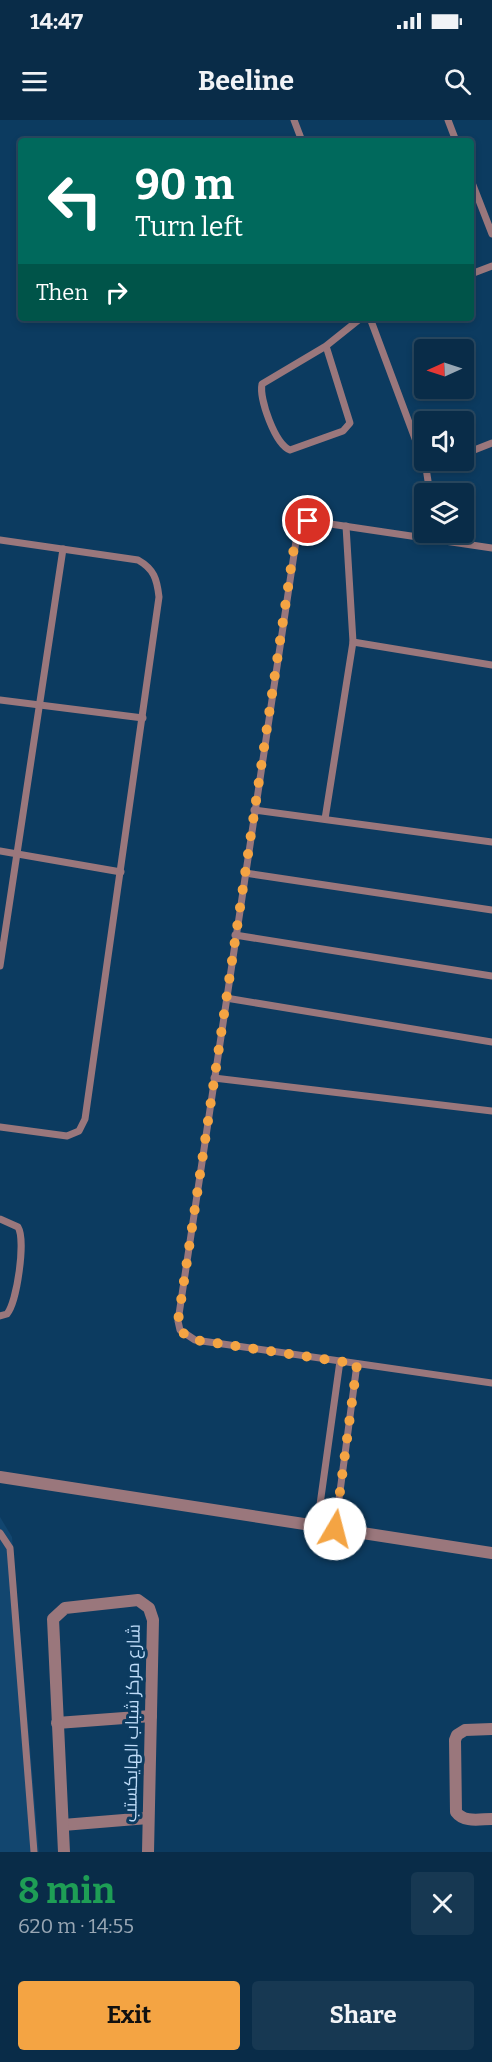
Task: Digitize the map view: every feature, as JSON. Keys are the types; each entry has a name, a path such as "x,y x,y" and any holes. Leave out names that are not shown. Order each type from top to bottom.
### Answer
{"street":[{"path":"0,1477 492,1553"},
{"name":"شارع مركز شباب الهايكستب","path":"64,1852 52,1624 55,1614 65,1608 138,1600 148,1608 153,1620 148,1852"},
{"path":"57,1723 151,1716"},
{"path":"492,1729 465,1730 457,1735 455,1740 456,1812 469,1820 492,1819"},
{"path":"63,1825 148,1818"}],"lane":[{"path":"294,120 301,138"},
{"path":"448,120 455,138"},
{"path":"474,190 492,234"},
{"path":"474,273 492,266"},
{"path":"326,346 350,423 343,431 290,450 280,442 263,403 262,384 326,346 357,321"},
{"path":"371,321 414,436"},
{"path":"474,450 492,443"},
{"path":"414,534 308,521 302,524 296,534 179,1309 180,1330 186,1337 195,1340 492,1383"},
{"path":"325,819 353,642 346,526"},
{"path":"0,540 138,560 148,566 156,579 157,614 86,1119 79,1131 67,1136 0,1127"},
{"path":"467,543 492,548"},
{"path":"0,966 63,549"},
{"path":"353,642 492,665"},
{"path":"0,700 143,718"},
{"path":"254,810 492,842"},
{"path":"0,851 121,872"},
{"path":"245,873 492,910"},
{"path":"235,935 492,976"},
{"path":"226,998 492,1042"},
{"path":"214,1078 492,1112"},
{"path":"0,1219 14,1222 18,1227 21,1240 14,1302 7,1314 0,1316"},
{"path":"318,1526 340,1361"},
{"path":"335,1529 357,1364"},
{"path":"0,1533 10,1548 34,1852"}],"shaded area":[{"path":"0,1517 12,1537 39,1852 0,1852"}],"route":[{"path":"308,521 298,528 296,534 178,1321 180,1330 186,1337 195,1340 357,1364 335,1529"}]}
